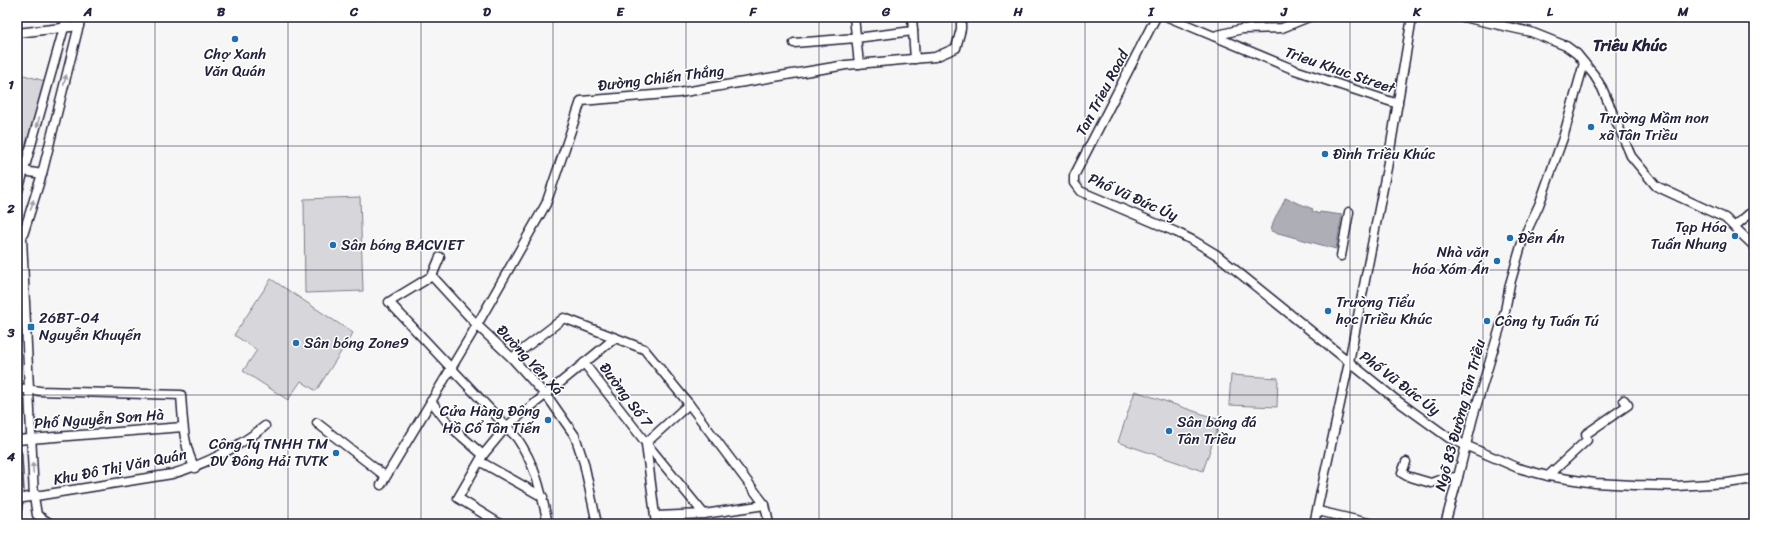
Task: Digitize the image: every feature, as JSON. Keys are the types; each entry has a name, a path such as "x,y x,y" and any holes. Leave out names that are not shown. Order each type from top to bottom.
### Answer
{"street":[{"path":"17,195 21,172 67,17"},
{"path":"50,524 37,515 34,497 29,389 21,302 22,238 42,174 81,17"},
{"path":"854,17 859,64"},
{"path":"912,17 915,59"},
{"name":"Đường Chiến Thắng","path":"477,325 546,204 581,101 678,93 859,64 935,57 956,48 961,29 961,17"},
{"name":"Tan Trieu Road","path":"1074,183 1077,169 1156,17"},
{"path":"1168,17 1214,36 1242,29 1282,28 1309,17"},
{"name":"Trieu Khuc Street","path":"1214,36 1295,70 1398,104 1412,17"},
{"path":"1464,17 1531,32 1566,46 1577,54 1594,75 1602,88 1631,156 1656,186 1725,218 1754,246"},
{"path":"17,33 78,26"},
{"path":"794,43 856,38 913,31"},
{"name":"Ngõ 83 Đường Tân Triều","path":"1445,524 1465,445 1505,311 1510,284 1523,239 1539,205 1563,138 1584,63"},
{"path":"1314,524 1349,362 1398,104"},
{"path":"21,172 42,174"},
{"name":"Phố Vũ Đức Úy","path":"1074,183 1080,191 1194,240 1217,255 1401,403 1450,438 1465,445 1518,468 1548,476 1595,482 1676,486 1727,483 1754,479"},
{"path":"1341,256 1349,212"},
{"path":"1734,227 1748,214"},
{"path":"440,257 432,276 389,302 506,426 528,453 539,480 548,524"},
{"name":"Đường Yên Xá","path":"432,276 477,325 512,358 545,394 575,436 584,463 597,524"},
{"path":"512,358 564,318 644,349 689,404 765,505 769,524"},
{"path":"381,485 385,476 477,325"},
{"path":"500,524 458,498 482,459 506,426 615,338"},
{"name":"Đường Số 7","path":"584,363 646,443 704,514"},
{"path":"17,388 40,391 181,395 188,452 195,468"},
{"path":"1548,476 1587,440 1586,434 1628,405 1624,400"},
{"path":"431,401 451,427 482,459 542,497"},
{"path":"689,404 646,443 656,520 765,505"},
{"path":"317,423 385,476"},
{"name":"Khu Đô Thị Văn Quán","path":"18,499 172,474 195,468 230,450 265,426"},
{"name":"Phố Nguyễn Sơn Hà","path":"17,440 184,427"},
{"path":"17,454 17,510"},
{"path":"1406,462 1402,473 1431,483 1445,478 1458,477"},
{"path":"1318,511 1372,524"}],"shaded area":[{"path":"308,17 389,17 385,19 308,21"},
{"path":"17,73 48,82 23,170 17,172"},
{"name":"Sân bóng BACVIET","path":"360,197 363,291 305,293 304,199"},
{"path":"1285,198 1313,209 1312,211 1319,214 1320,212 1342,215 1336,249 1271,231 1273,221"},
{"name":"Sân bóng Zone9","path":"271,279 353,333 316,391 301,381 288,400 243,371 257,350 234,335"},
{"name":"Sân bóng đá Tân Triều","path":"1231,375 1278,378 1277,407 1229,405"},
{"name":"Sân bóng đá Tân Triều","path":"1135,391 1220,420 1203,471 1118,442"}],"place":[{"name":"Chợ Xanh Văn Quán","path":"235,39"},
{"name":"Trường Mầm non xã Tân Triều","path":"1591,127"},
{"name":"Đình Triều Khúc","path":"1325,154"},
{"name":"Tạp Hóa Tuấn Nhung","path":"1735,236"},
{"name":"Đền Án","path":"1510,238"},
{"name":"Sân bóng BACVIET","path":"333,245"},
{"name":"Nhà văn hóa Xóm Án","path":"1497,261"},
{"name":"Trường Tiểu học Triều Khúc","path":"1328,311"},
{"name":"Công ty Tuấn Tú","path":"1487,321"},
{"name":"26BT-04 Nguyễn Khuyến","path":"31,327"},
{"name":"Sân bóng Zone9","path":"296,343"},
{"name":"Cửa Hàng Đông Hồ Cổ Tân Tiến","path":"548,420"},
{"name":"Sân bóng đá Tân Triều","path":"1169,431"},
{"name":"Công Ty TNHH TM DV Đông Hải TVTK","path":"336,453"}],"district":[{"name":"Triêu Khúc","path":"1630,45"}]}
